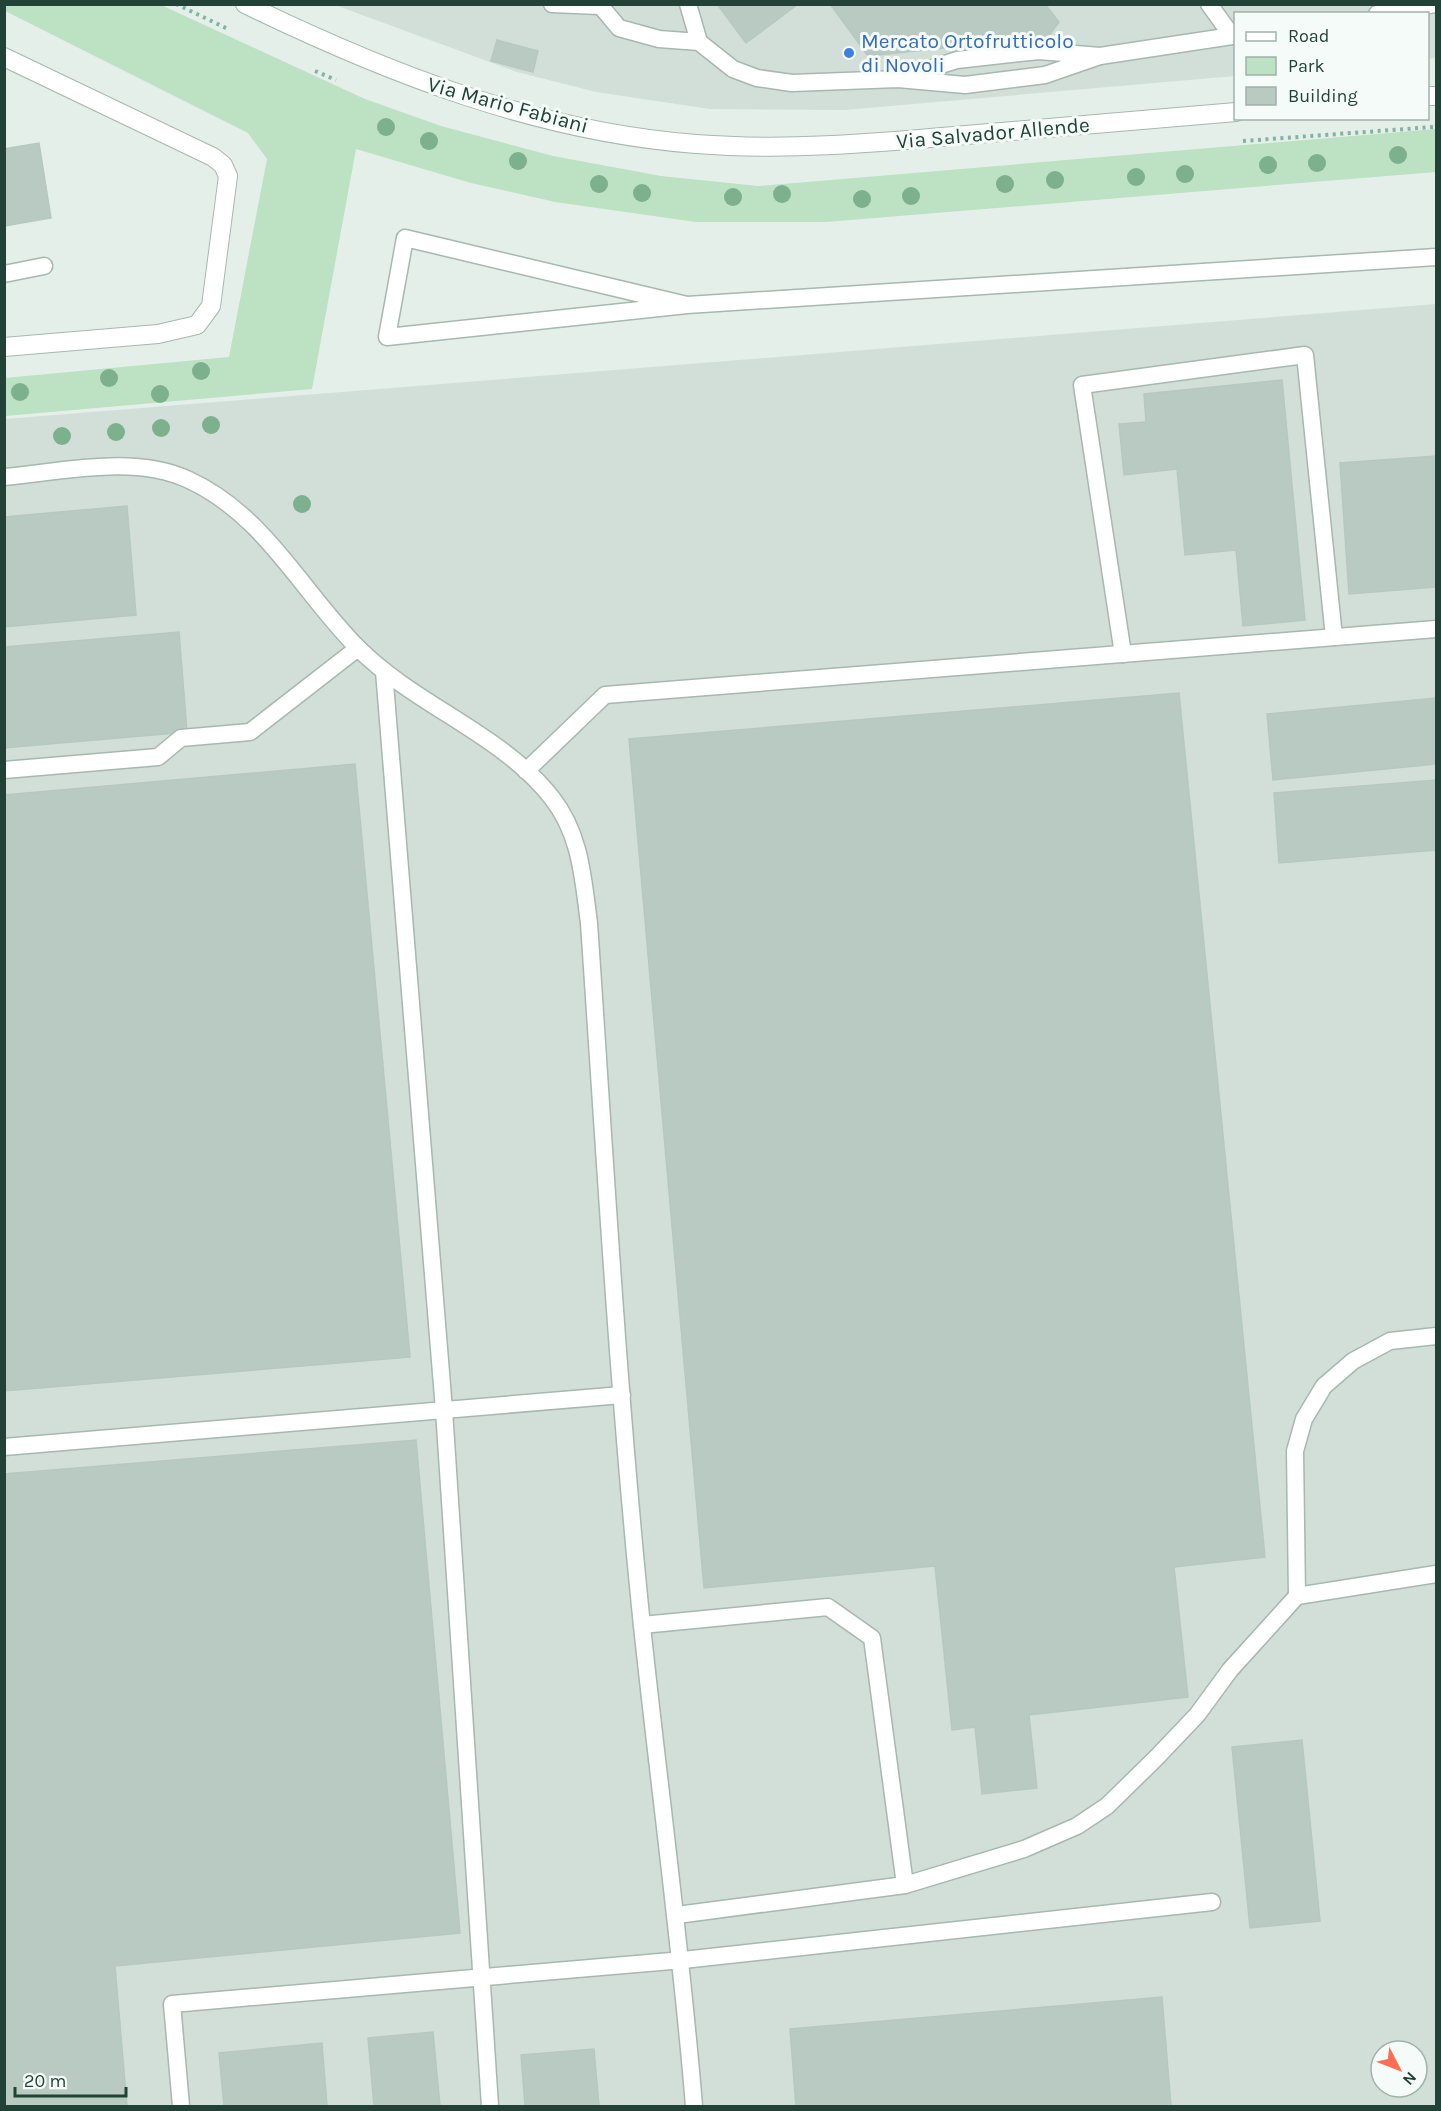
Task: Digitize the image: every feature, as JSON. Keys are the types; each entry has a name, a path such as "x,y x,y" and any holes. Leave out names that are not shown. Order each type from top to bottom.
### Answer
{"street":[{"name":"Via Mario Fabiani","path":"245,4 307,34 418,81 483,103 618,133 693,144 749,147"},
{"path":"4,57 199,150 223,165 228,176 228,191 211,306 203,320 191,328 158,334 4,347"},
{"name":"Via Salvador Allende","path":"749,147 820,147 1234,112"}],"lane":[{"path":"552,4 599,5 619,28 659,39 699,42 733,69 757,78 792,83 898,79 964,84 1034,77 1100,56 1234,36 1209,4"},
{"path":"688,4 699,42"},
{"path":"1389,12 1436,4"},
{"path":"898,79 957,60 1039,51 1100,56"},
{"path":"687,304 405,238 387,337 687,304 1437,257"},
{"path":"4,274 44,266"},
{"path":"1124,654 1082,385 1305,355 1334,637"},
{"path":"4,477 113,467 154,469 187,479 231,505 265,537 358,648 384,672 526,771 553,799 571,830 581,861 589,923 622,1395 642,1625 683,1960 694,2106"},
{"path":"526,771 605,695 1437,629"},
{"path":"4,770 158,757 181,738 250,732 358,648"},
{"path":"384,672 444,1410 490,2106"},
{"path":"1297,1596 1295,1451 1304,1419 1324,1386 1353,1361 1390,1341 1437,1336"},
{"path":"4,1447 622,1395"},
{"path":"677,1915 905,1885 1024,1849 1077,1826 1107,1806 1197,1715 1230,1670 1297,1596 1437,1574"},
{"path":"642,1625 828,1607 872,1638 905,1885"},
{"path":"181,2106 172,2004 683,1960 1212,1902"}],"shaded area":[{"name":"Mercato Ortofrutticolo di Novoli","path":"1436,4 1436,58 1429,59 1429,12 1234,12 1234,76 845,110 710,109 596,92 517,72 335,5"},
{"path":"1436,304 1436,2106 5,2106 5,419"}],"green space":[{"path":"5,4 161,5 365,99 441,126 553,156 661,176 758,186 1436,129 1436,172 826,222 696,222 555,202 471,183 356,149 312,389 5,416 5,378 229,357 267,159 248,133 5,11"}],"building":[{"path":"717,4 798,4 746,43"},
{"path":"830,4 1045,4 1059,22 1048,37 868,56"},
{"path":"497,40 538,51 533,72 491,61"},
{"path":"39,143 51,218 4,226 4,149"},
{"path":"1282,380 1305,620 1243,626 1236,550 1185,555 1177,469 1124,475 1119,424 1146,422 1144,394"},
{"path":"1436,456 1436,587 1349,594 1340,463"},
{"path":"127,506 136,615 4,627 4,517"},
{"path":"179,632 187,732 4,748 4,647"},
{"path":"1179,693 1265,1557 1174,1567 1188,1697 1029,1715 1037,1788 982,1794 975,1727 952,1730 935,1566 704,1588 629,739"},
{"path":"1436,698 1436,764 1273,780 1267,714"},
{"path":"355,764 410,1357 4,1391 4,795"},
{"path":"1436,780 1436,850 1279,863 1274,793"},
{"path":"416,1440 460,1933 115,1966 127,2106 4,2106 4,1474"},
{"path":"1302,1740 1320,1921 1250,1928 1232,1747"},
{"path":"1162,1997 1171,2106 796,2106 790,2029"},
{"path":"433,2032 440,2106 374,2106 368,2038"},
{"path":"322,2043 327,2106 224,2106 219,2053"},
{"path":"594,2049 599,2106 525,2106 521,2055"}],"place":[{"name":"Mercato Ortofrutticolo di Novoli","path":"849,53"}]}
